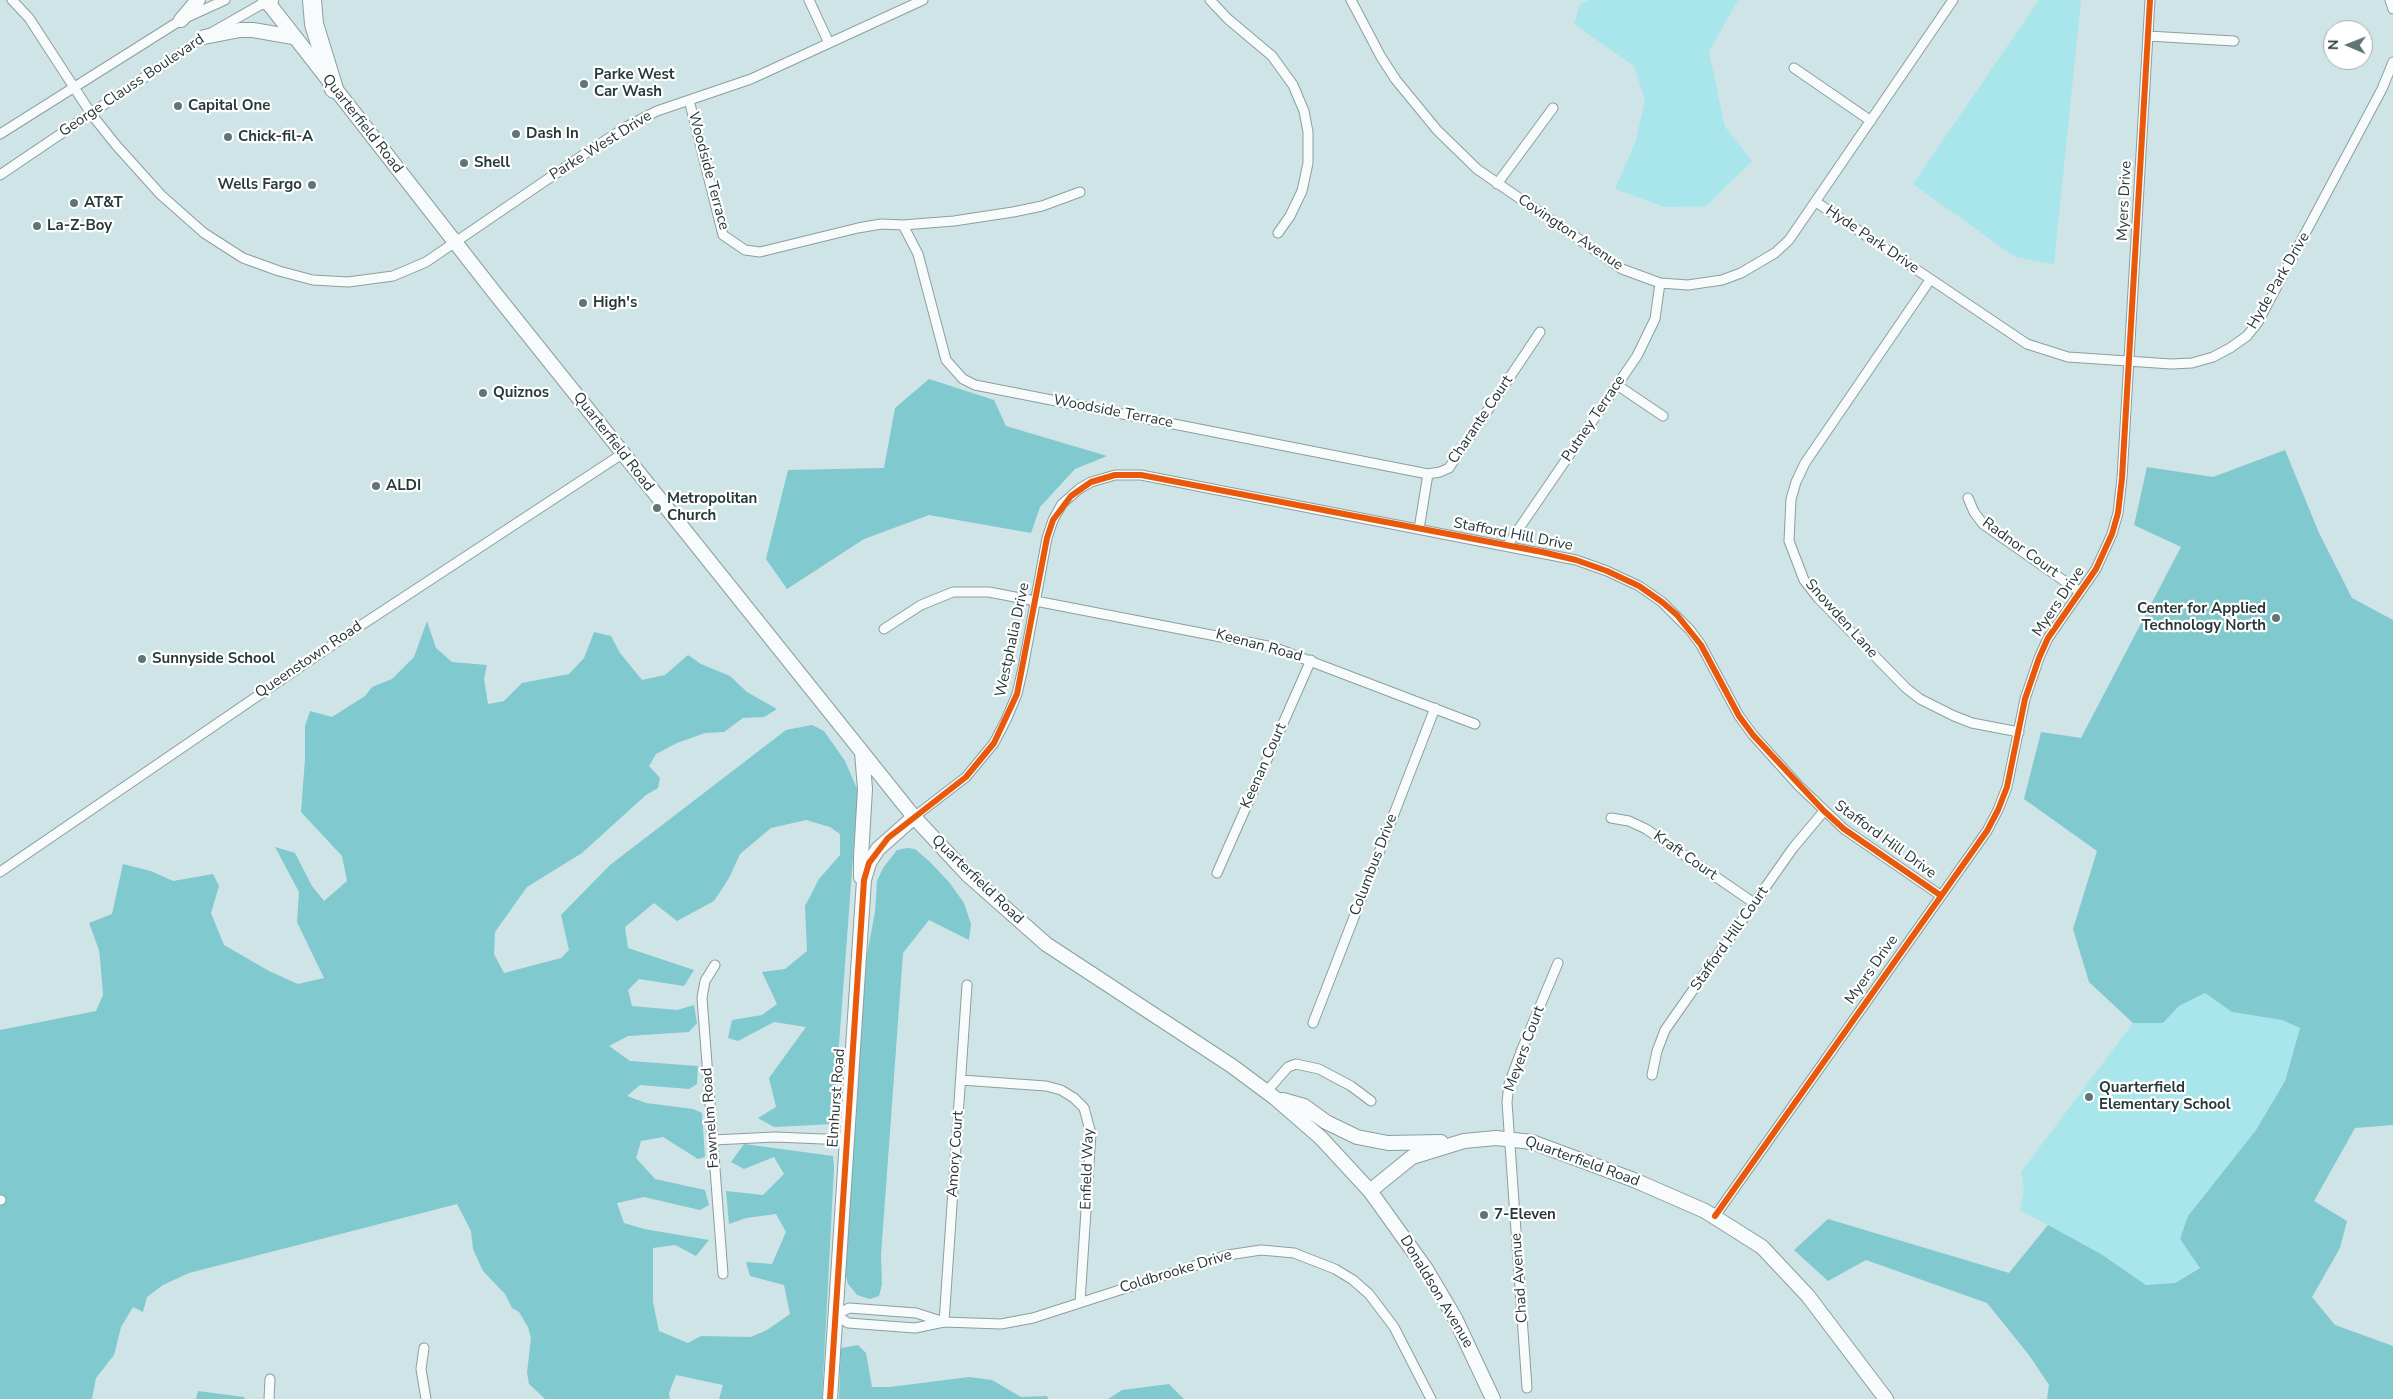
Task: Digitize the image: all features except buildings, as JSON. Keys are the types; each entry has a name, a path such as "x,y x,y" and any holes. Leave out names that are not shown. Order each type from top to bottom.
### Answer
{"highway":[{"path":"312,0 314,24 334,88"}],"main road":[{"path":"181,20 198,0"},
{"name":"Quarterfield Road","path":"267,0 293,37 622,454 914,817 975,882 1046,944 1271,1095 1321,1138 1370,1191 1412,1156 1464,1141 1510,1138 1532,1142 1598,1166 1715,1216 1762,1247 1776,1261 1808,1296 1886,1399"},
{"path":"204,37 240,30 253,30 293,37"},
{"path":"862,751 865,789 861,856 862,899"},
{"name":"Elmhurst Road","path":"830,1399 864,880 869,864 878,849 914,817"},
{"path":"1271,1095 1304,1106 1326,1122 1357,1137 1388,1143 1464,1141"},
{"name":"Donaldson Avenue","path":"1370,1191 1426,1269 1455,1318 1493,1399"}],"street":[{"name":"Parke West Drive","path":"12,0 29,18 92,115 116,145 161,195 204,233 243,258 278,271 313,280 339,282 393,276 426,262 454,241 626,127 657,111 752,80 923,0"},
{"name":"George Clauss Boulevard","path":"0,134 181,20 225,0"},
{"name":"George Clauss Boulevard","path":"0,175 92,115 204,37 267,0"},
{"path":"809,0 829,44"},
{"path":"1210,0 1272,56 1293,85 1304,111 1308,132 1308,163 1302,191 1290,216 1278,233"},
{"name":"Covington Avenue","path":"1351,0 1381,57 1414,104 1456,150 1497,184 1604,258 1622,269 1660,283 1704,283 1728,278 1758,265 1789,240 1954,0"},
{"name":"Myers Drive","path":"1715,1216 1987,831 2007,787 2027,692 2038,658 2048,638 2105,552 2118,513 2150,0"},
{"path":"2390,0 2393,9"},
{"path":"2148,36 2234,41"},
{"name":"Hyde Park Drive","path":"1816,202 2027,344 2068,357 2192,363 2222,353 2247,336 2267,307 2382,89 2393,62"},
{"path":"1794,68 1871,121"},
{"name":"Woodside Terrace","path":"689,100 723,235 733,244 745,250 760,252 881,224 954,221 1013,212 1042,206 1080,192"},
{"path":"1497,184 1552,108"},
{"name":"Woodside Terrace","path":"903,224 918,254 946,360 962,378 975,385 1428,474"},
{"name":"Snowden Lane","path":"1930,280 1805,463 1796,482 1791,499 1789,541 1804,580 1819,599 1906,688 1954,716 1972,723 2019,732"},
{"name":"Putney Terrace","path":"1507,546 1647,338 1655,319 1660,283"},
{"name":"Charante Court","path":"1428,474 1449,468 1540,332"},
{"path":"1617,385 1663,416"},
{"name":"Queenstown Road","path":"0,872 360,626 622,454"},
{"name":"Stafford Hill Drive","path":"1071,496 1091,482 1103,478 1128,474 1141,475 1576,560 1607,571 1638,586 1677,615 1701,645 1739,716 1753,735 1824,811 1844,829 1940,895"},
{"path":"1419,529 1428,474"},
{"name":"Westphalia Drive","path":"914,817 966,777 994,743 1006,720 1017,694 1046,538 1053,520 1071,496"},
{"name":"Radnor Court","path":"1968,498 1974,512 1983,524 2080,592"},
{"name":"Keenan Road","path":"884,629 921,605 953,592 989,592 1245,640 1311,660 1475,724"},
{"name":"Keenan Court","path":"1218,873 1311,660"},
{"name":"Columbus Drive","path":"1313,1023 1435,708"},
{"name":"Stafford Hill Court","path":"1652,1075 1657,1051 1666,1030 1793,848 1824,811"},
{"name":"Kraft Court","path":"1611,818 1628,821 1646,829 1754,903"},
{"name":"Meyers Court","path":"1510,1138 1507,1120 1509,1084 1558,963"},
{"name":"Fawnelm Road","path":"715,965 705,982 702,998 723,1274"},
{"name":"Amory Court","path":"944,1322 967,986"},
{"path":"1271,1095 1288,1067 1296,1064 1318,1069 1352,1086 1371,1101"},
{"name":"Enfield Way","path":"961,1080 1046,1086 1061,1090 1074,1098 1084,1108 1092,1134 1080,1302"},
{"path":"713,1140 774,1137 847,1140"},
{"name":"Chad Avenue","path":"1510,1138 1527,1388"},
{"name":"Coldbrooke Drive","path":"944,1322 916,1313 849,1308 836,1315 848,1323 915,1328 944,1322 1001,1324 1032,1318 1228,1255 1261,1250 1294,1253 1335,1269 1353,1280 1369,1294 1394,1327 1431,1399"},
{"path":"424,1348 421,1369 426,1399"},
{"path":"269,1399 270,1379"}],"shaded area":[{"path":"1590,0 1738,0 1709,52 1725,127 1752,161 1706,206 1665,207 1615,189 1635,143 1645,100 1634,66 1574,24 1580,4"},
{"path":"2039,0 2081,0 2054,264 2015,257 1913,184"},
{"path":"929,379 994,400 1006,426 1107,456 1075,469 1040,507 1031,533 929,515 864,539 787,589 766,559 788,470 884,468 895,408"},
{"path":"2285,450 2319,533 2352,598 2393,620 2393,1125 2355,1128 2314,1201 2347,1221 2340,1248 2312,1297 2335,1325 2393,1346 2393,1399 2047,1399 2049,1385 2029,1355 1987,1303 1866,1260 1828,1281 1794,1250 1828,1219 2009,1273 2048,1225 2101,1254 2146,1285 2175,1283 2200,1268 2180,1239 2188,1216 2256,1130 2285,1081 2300,1028 2282,1020 2232,1012 2205,993 2179,1006 2163,1023 2133,1023 2089,982 2073,929 2097,851 2024,799 2041,732 2081,738 2181,547 2134,525 2147,467 2213,477"},
{"path":"427,621 436,648 452,662 487,665 484,679 488,704 504,701 522,683 569,674 584,658 594,632 611,636 620,653 642,680 665,675 688,655 701,664 730,676 747,692 777,709 764,717 743,718 724,732 705,733 677,743 656,754 649,766 660,778 658,788 646,795 582,853 527,887 495,932 494,954 504,973 561,958 569,950 561,915 610,865 786,730 812,725 824,731 845,761 858,791 833,1124 774,1127 758,1118 776,1107 769,1078 806,1027 774,1022 738,1041 728,1038 732,1020 762,1015 777,1004 762,972 785,969 807,951 805,906 819,879 840,855 840,834 830,827 806,820 771,828 740,854 729,878 714,901 677,921 654,903 625,927 628,948 694,970 684,986 639,979 628,990 632,1006 677,1010 694,1005 697,1023 689,1032 628,1036 609,1046 630,1061 698,1066 697,1084 689,1089 640,1085 627,1096 646,1103 693,1109 702,1113 705,1157 698,1159 663,1137 641,1141 636,1158 655,1179 705,1190 709,1205 700,1210 644,1197 617,1203 624,1223 644,1229 709,1240 696,1256 675,1245 653,1248 653,1302 659,1331 688,1343 701,1336 751,1337 767,1330 790,1314 784,1285 750,1276 746,1262 772,1264 786,1232 776,1214 746,1218 729,1224 726,1191 763,1195 784,1174 774,1157 744,1169 731,1162 744,1144 833,1156 834,1168 822,1399 719,1399 723,1385 676,1375 669,1393 670,1399 545,1399 529,1384 527,1373 531,1338 528,1327 519,1312 512,1308 505,1294 483,1271 473,1249 471,1231 457,1204 189,1273 163,1285 147,1297 143,1312 133,1307 121,1327 114,1355 96,1378 92,1399 0,1399 0,1030 96,1011 103,995 101,969 99,950 89,923 112,914 123,864 151,871 173,881 213,874 219,886 211,913 224,945 269,971 298,984 324,978 297,922 299,892 275,847 295,853 312,886 324,901 347,881 342,856 301,812 305,759 305,726 310,711 332,717 365,696 372,687 392,679 414,657"},
{"path":"915,849 949,882 964,903 971,924 969,940 929,920 903,953 881,1255 882,1284 879,1296 870,1299 857,1295 848,1284 844,1268 866,960 875,912 877,881 883,868 897,850"},
{"path":"2205,993 2232,1012 2282,1020 2300,1028 2285,1080 2256,1130 2188,1216 2180,1239 2200,1267 2175,1283 2146,1285 2101,1254 2020,1210 2024,1190 2021,1172 2133,1023 2163,1023 2179,1006"},
{"path":"858,1345 866,1353 872,1387 890,1387 969,1377 992,1380 1021,1397 1047,1396 1048,1399 839,1399 841,1348"},
{"path":"1169,1384 1184,1399 1108,1399 1122,1390"},
{"path":"198,1391 244,1397 245,1399 196,1399"}],"cycle path":[{"path":"1715,1216 1987,831 2007,787 2025,699 2039,658 2048,638 2096,569 2112,534 2118,513 2122,478 2150,0"},
{"path":"830,1399 864,880 869,863 888,838 966,777 994,743 1017,694 1047,538 1053,520 1071,496 1091,482 1115,475 1141,475 1542,552 1576,560 1607,571 1639,586 1677,615 1701,645 1739,716 1753,735 1824,811 1844,829 1940,895"}],"place":[{"name":"Parke West Car Wash","path":"584,84"},
{"name":"Capital One","path":"178,106"},
{"name":"Dash In","path":"516,134"},
{"name":"Chick-fil-A","path":"228,137"},
{"name":"Shell","path":"464,163"},
{"name":"Wells Fargo","path":"312,185"},
{"name":"AT&T","path":"74,203"},
{"name":"La-Z-Boy","path":"37,226"},
{"name":"High's","path":"583,303"},
{"name":"Quiznos","path":"483,393"},
{"name":"ALDI","path":"376,486"},
{"name":"Metropolitan Church","path":"657,508"},
{"name":"Center for Applied Technology North","path":"2276,618"},
{"name":"Sunnyside School","path":"142,659"},
{"name":"Quarterfield Elementary School","path":"2089,1097"},
{"name":"7-Eleven","path":"1484,1215"}]}
